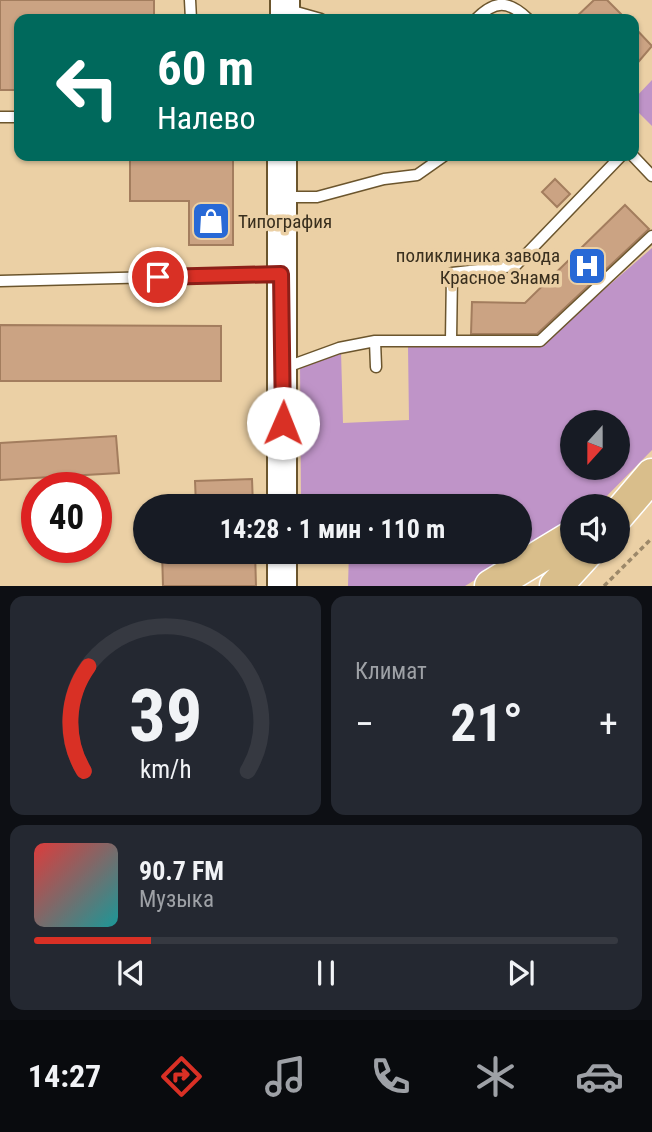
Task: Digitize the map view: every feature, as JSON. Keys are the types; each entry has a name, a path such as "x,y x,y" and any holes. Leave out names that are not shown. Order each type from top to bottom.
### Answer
{"main road":[{"path":"630,494 650,478"},
{"path":"630,501 650,478"},
{"path":"491,586 560,544"},
{"path":"556,586 576,564"}],"street":[{"path":"282,161 282,494"},
{"path":"282,564 282,586"}],"lane":[{"path":"481,14 486,8 502,3 516,8 523,14"},
{"path":"281,197 317,198 384,179 417,175 437,161"},
{"path":"451,340 452,273 515,266 616,161"},
{"path":"638,161 652,176"},
{"path":"284,368 339,348 375,341 540,341 652,236"},
{"path":"0,281 281,274"},
{"path":"375,341 376,367"}],"path":[{"path":"604,586 652,538"}],"shaded area":[{"path":"652,80 652,126 639,113 639,94"},
{"path":"652,248 652,450 630,472 630,410 560,410 560,480 623,480 609,494 560,494 560,529 532,546 532,494 301,494 300,363 341,351 343,423 409,420 408,347 539,346"},
{"path":"349,564 502,564 465,586 348,586"}],"building":[{"path":"0,0 154,0 154,14 14,14 14,90 0,90"},
{"path":"594,0 607,0 621,14 579,14"},
{"path":"639,32 652,46 639,61"},
{"path":"130,161 233,161 233,245 189,245 189,201 130,201"},
{"path":"555,179 570,194 557,207 542,192"},
{"name":"поликлиника завода Красное Знамя","path":"625,205 649,229 537,334 471,334 472,302 525,303"},
{"path":"0,325 221,326 221,381 0,381"},
{"path":"116,436 119,473 21,472 21,479 0,480 0,443"},
{"path":"252,479 253,494 196,494 195,481"},
{"path":"162,564 255,564 256,586 163,586"}],"place":[{"name":"Типография","path":"211,221"},
{"name":"поликлиника завода Красное Знамя","path":"587,266"}],"route":[{"path":"158,277 281,274 283,423"}]}
